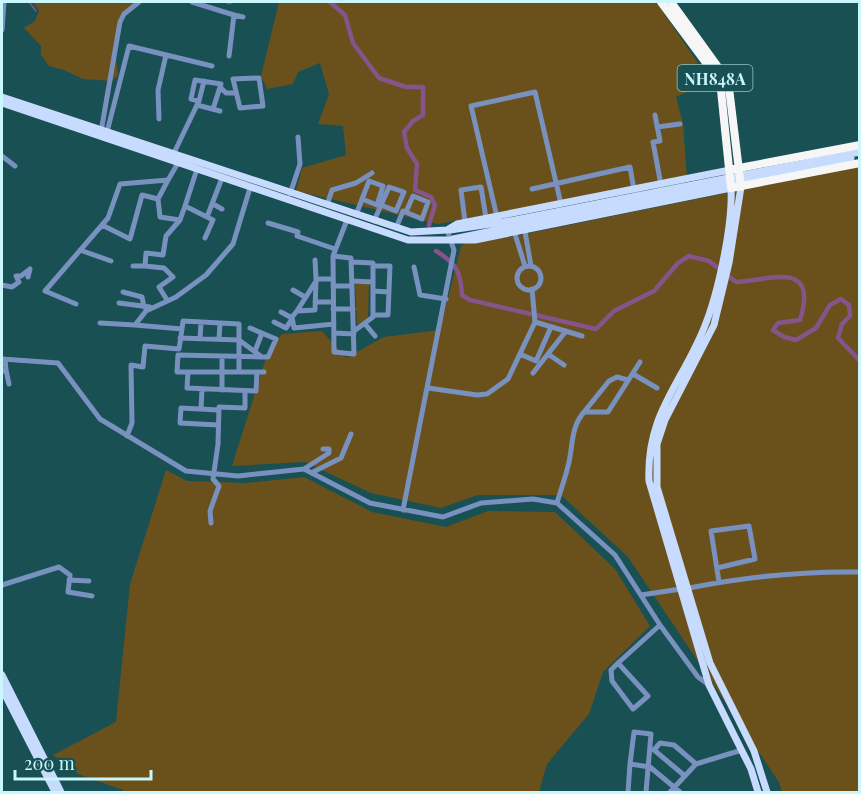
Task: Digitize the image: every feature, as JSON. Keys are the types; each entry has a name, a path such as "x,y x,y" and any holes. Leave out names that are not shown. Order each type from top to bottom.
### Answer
{"highway":[{"name":"NH848A","path":"661,2 710,68 721,90 730,170"},
{"name":"NH848A","path":"671,2 721,71 729,88 739,168"},
{"path":"860,145 730,170 732,188 860,163"},
{"path":"739,168 741,187"}],"main road":[{"path":"2,97 327,205 408,240 475,240 732,188 714,325 665,420 657,444 657,487 709,685 751,769 758,792"},
{"path":"2,104 100,131 178,163 250,188 417,232 447,231 504,222 860,154"},
{"path":"451,240 461,236 860,154"},
{"path":"447,231 454,225 465,222 730,170"},
{"path":"721,283 729,263 741,187"},
{"path":"685,589 710,663 754,752 768,792"},
{"path":"2,675 61,792"},
{"path":"2,688 55,792"}],"street":[{"path":"2,30 4,2"},
{"path":"100,131 120,22 124,14 139,2"},
{"path":"192,2 243,17"},
{"path":"229,56 234,15"},
{"path":"100,131 129,46 212,66"},
{"path":"159,119 158,90 166,56"},
{"path":"260,78 263,106 240,108 236,93 233,79 260,78"},
{"path":"220,111 191,99 195,80 221,84 221,88 226,93 236,93"},
{"path":"213,109 221,88"},
{"path":"497,217 471,106 535,92 561,204"},
{"path":"173,155 198,103"},
{"path":"655,115 660,141 653,142 661,185"},
{"path":"657,127 680,124"},
{"path":"291,194 300,164 298,137"},
{"path":"2,156 15,166"},
{"path":"178,163 158,199 158,213 160,217 180,220"},
{"path":"532,189 556,183 586,180 630,167 634,190"},
{"path":"162,268 166,236 180,220 197,169"},
{"path":"327,205 332,190 356,183 372,172"},
{"path":"207,217 222,178"},
{"path":"76,304 45,291 108,218 120,184 168,180"},
{"path":"268,223 298,232 297,236 334,253 351,258 354,354 334,352 334,253 369,182 383,186 376,205 362,200"},
{"path":"374,221 381,205 389,187 404,192 396,211 381,205"},
{"path":"465,222 461,190 481,187 486,218"},
{"path":"119,303 148,307 176,297 206,275 233,244 250,188"},
{"path":"102,225 130,239 142,195 158,199"},
{"path":"396,228 413,196 428,202 422,219 406,212"},
{"path":"213,204 222,209"},
{"path":"185,206 213,220 205,238"},
{"path":"522,212 528,266"},
{"path":"512,213 515,233 528,266 539,271 541,278 538,285 532,289 525,289 519,283 519,272 528,266"},
{"path":"403,510 454,250 447,231"},
{"path":"80,250 111,261"},
{"path":"145,266 146,253 163,255"},
{"path":"315,260 315,326"},
{"path":"334,333 354,333 373,315 373,263 352,262"},
{"path":"133,266 162,268 173,277 159,287 167,300"},
{"path":"373,266 390,266 388,315 373,315"},
{"path":"414,267 420,295 446,298"},
{"path":"2,285 12,287 19,282 16,276 21,276 30,269 28,277"},
{"path":"316,280 333,279"},
{"path":"127,436 132,423 130,365 143,367 145,346 222,356 268,357 283,327 286,328 316,280"},
{"path":"333,286 373,282"},
{"path":"428,387 465,395 487,394 508,379 535,322 532,289"},
{"path":"293,290 305,297"},
{"path":"373,291 389,292"},
{"path":"123,292 142,297 148,307"},
{"path":"315,302 333,302"},
{"path":"135,325 148,307"},
{"path":"333,309 353,309"},
{"path":"297,311 315,310"},
{"path":"281,312 292,318"},
{"path":"292,318 294,328 334,324"},
{"path":"239,372 239,324 183,321 177,372 188,372 222,372 239,372 264,372"},
{"path":"100,322 182,329"},
{"path":"200,339 201,322"},
{"path":"274,322 283,327"},
{"path":"535,322 582,336"},
{"path":"219,339 220,323"},
{"path":"365,324 375,336"},
{"path":"533,373 551,327"},
{"path":"250,328 276,339"},
{"path":"538,362 548,354 566,331"},
{"path":"255,351 262,333"},
{"path":"180,338 239,340 262,357"},
{"path":"520,354 538,362"},
{"path":"548,354 564,365"},
{"path":"222,356 222,390"},
{"path":"9,384 3,359 58,363 99,419 186,471 238,476 304,469 326,455 326,449 336,450"},
{"path":"584,412 608,412 640,362"},
{"path":"188,372 187,388 256,391 257,372"},
{"path":"633,374 657,388"},
{"path":"557,503 570,460 572,435 578,419 609,381 617,377 628,380"},
{"path":"201,409 202,389"},
{"path":"218,425 180,427 181,408 218,410 219,407 245,408 245,393"},
{"path":"212,523 210,510 219,486 214,483 218,410"},
{"path":"311,473 341,458 351,434"},
{"path":"304,469 370,503 443,517 481,503 533,499 557,503 615,555 660,626 698,677 709,685"},
{"path":"717,568 755,559 749,526 711,531 719,582"},
{"path":"2,585 59,567 65,570 69,580 68,592 92,596"},
{"path":"641,596 719,582 860,572"},
{"path":"69,580 89,581"},
{"path":"618,663 648,696 633,709 612,681 610,670 660,626"},
{"path":"628,792 634,732 651,734 652,749 646,792"},
{"path":"652,749 660,743 668,743 696,764"},
{"path":"652,749 685,776"},
{"path":"672,790 696,764 742,750"},
{"path":"630,764 648,766 672,790 680,792"}],"shaded area":[{"path":"33,2 139,2 123,13 114,43 118,75 112,81 83,79 49,66 41,55 41,46 24,28 35,21 39,11"},
{"path":"279,2 656,2 698,63 685,75 687,92 676,97 683,124 687,178 438,224 296,191 302,168 346,155 343,126 318,124 329,94 320,63 298,72 293,84 267,89 261,76"},
{"path":"859,166 859,792 782,792 779,782 628,557 561,495 478,495 441,508 371,493 305,462 232,466 267,355 282,334 322,331 346,358 384,337 440,330 461,246 466,243 515,236"},
{"path":"355,284 369,284 368,318 357,325"},
{"path":"166,470 187,481 246,483 304,477 372,512 446,527 488,511 555,512 615,569 650,626 603,672 589,714 547,764 539,792 123,792 123,790 78,774 53,755 116,722 130,584"}],"waterway":[{"path":"29,2 36,11"},
{"path":"330,2 345,15 353,43 379,78 406,87 423,87 423,115 413,121 404,132 407,148 417,164 415,190 431,197 435,205 429,225"},
{"path":"436,251 453,264 459,274 462,295 470,300 596,329 614,311 654,291 678,263 689,256 709,261 736,282 788,277 797,280 803,288 804,301 800,320 778,323 773,330 784,337 796,340 816,328 830,305 841,299 849,305 850,316 842,324 838,338 860,361"}]}
